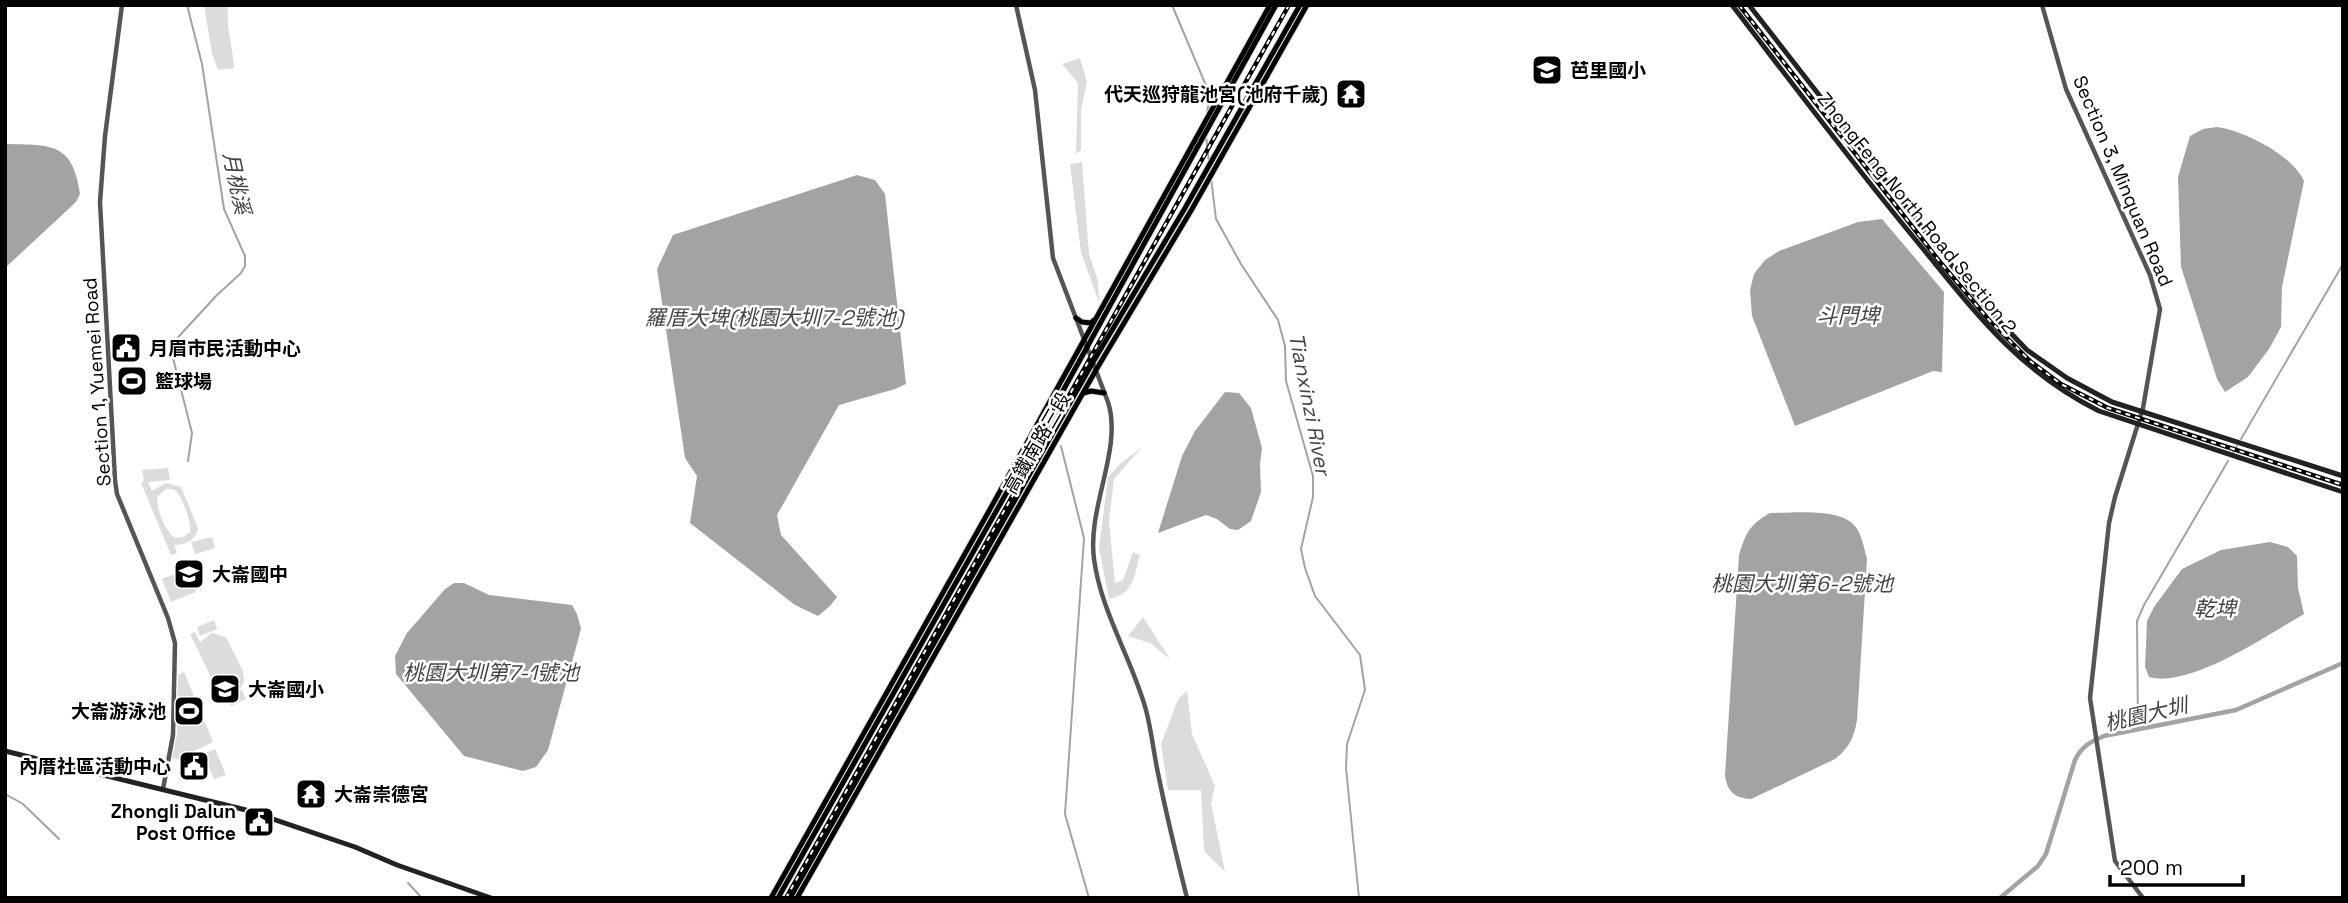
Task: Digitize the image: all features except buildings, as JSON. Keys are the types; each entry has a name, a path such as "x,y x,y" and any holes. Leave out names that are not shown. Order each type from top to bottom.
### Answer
{"main road":[{"name":"高鐵南路三段","path":"778,898 1088,347 1270,5"},
{"name":"高鐵南路三段","path":"1229,83 1276,5"},
{"name":"高鐵南路三段","path":"797,898 1189,208 1300,5"},
{"name":"高鐵南路三段","path":"1238,121 1307,5"},
{"name":"ZhongFeng North Road Section 2","path":"1732,5 1891,211 1988,328 2025,363 2065,393 2099,411 2343,492"},
{"name":"ZhongFeng North Road Section 2","path":"1749,5 1871,165 1979,299 2009,333 2046,365 2112,402 2343,476"},
{"name":"高鐵南路三段","path":"771,898 1178,174"},
{"name":"高鐵南路三段","path":"790,898 1093,362 1189,208"},
{"path":"1076,318 1091,323 1097,318"},
{"path":"1093,337 1097,341 1105,342"},
{"path":"1072,374 1080,370 1086,377"},
{"path":"1084,393 1104,393"},
{"path":"989,511 1007,492"},
{"path":"5,751 246,810 491,898"},
{"path":"831,802 835,784"}],"street":[{"name":"Section 1, Yuemei Road","path":"122,5 105,136 100,202 108,369 117,495 169,618 175,640 173,735 163,789"},
{"path":"1016,5 1035,90 1053,258 1110,409 1112,434 1096,508 1094,558 1108,609 1146,710 1187,898"},
{"name":"Section 3, Minquan Road","path":"2042,5 2066,89 2157,293 2160,309 2142,412 2109,523 2090,692 2115,861 2143,898"}],"shaded area":[{"path":"204,5 228,5 234,68 218,70 212,54"},
{"path":"1080,58 1087,82 1081,110 1081,150 1076,154 1078,83 1062,64"},
{"path":"1082,162 1089,254 1098,281 1099,302 1081,253 1070,164"},
{"name":"籃球場","path":"136,368 142,390 128,393 123,371"},
{"path":"1142,447 1114,479 1109,521 1115,583 1123,580 1133,552 1140,555 1132,583 1124,593 1109,599 1099,548 1108,477"},
{"path":"168,468 170,480 148,482 152,491 166,483 181,487 198,528 190,541 174,545 177,553 171,555 141,483 144,481 142,470","holes":["166,489 173,489 182,500 190,523 190,532 183,537 175,538 171,535 159,512 158,496"]},
{"path":"212,537 215,548 195,554 191,542"},
{"path":"187,569 196,592 171,602 162,579"},
{"path":"1143,617 1170,659 1150,643 1128,636"},
{"path":"214,620 217,629 200,636 197,627"},
{"path":"195,632 200,642 212,633 226,637 243,671 244,682 239,691 242,690 246,699 231,706 229,701 224,704 190,634"},
{"name":"大崙游泳池","path":"184,672 213,742 177,759 172,758 177,735 178,675"},
{"path":"1187,691 1192,734 1215,786 1211,803 1225,872 1204,851 1201,790 1168,790 1161,744 1178,699"},
{"path":"215,749 226,775 214,779 203,754"}],"water":[{"path":"2217,127 2241,133 2267,146 2289,162 2304,181 2282,287 2281,327 2269,349 2248,377 2225,392 2217,379 2181,267 2178,177 2190,136 2203,129"},
{"path":"5,144 35,145 57,150 72,164 80,194 76,202 5,268"},
{"name":"羅厝大埤(桃園大圳7-2號池)","path":"857,175 875,180 885,194 906,384 839,405 777,515 781,535 837,597 818,616 795,605 690,523 697,476 685,458 657,269 673,235"},
{"name":"斗門埤","path":"1882,219 1944,292 1942,372 1933,371 1795,426 1752,316 1750,290 1754,274 1765,260 1779,251 1858,222"},
{"path":"1225,392 1239,393 1251,408 1262,448 1261,492 1251,521 1238,530 1230,529 1206,515 1158,533 1182,456 1195,431"},
{"name":"桃園大圳第6-2號池","path":"1813,512 1835,515 1852,523 1860,535 1867,559 1857,720 1850,742 1835,759 1751,799 1733,793 1725,775 1739,555 1749,530 1770,513"},
{"name":"乾埤","path":"2270,542 2288,547 2297,556 2298,588 2304,614 2206,668 2166,679 2149,677 2145,667 2147,621 2182,569 2221,550"},
{"name":"桃園大圳第7-1號池","path":"454,583 464,583 489,595 572,605 577,614 581,629 548,750 536,767 523,771 464,756 396,674 395,656 407,633 445,589"}],"waterway":[{"name":"月桃溪","path":"187,5 202,64 224,209 245,256 245,266 241,273 170,346 192,433 188,461"},
{"name":"Tianxinzi River","path":"1172,5 1210,95 1207,113"},
{"name":"Tianxinzi River","path":"1206,136 1209,162"},
{"name":"Tianxinzi River","path":"1211,178 1216,219 1241,264 1278,320 1285,346 1286,381 1313,476 1313,497 1301,549 1305,568 1315,596 1360,655 1365,690 1347,744 1346,768 1359,898"},
{"path":"2241,439 2343,264"},
{"path":"1061,446 1084,538 1065,814 1089,898"},
{"path":"2233,452 2237,446"},
{"path":"2138,729 2137,621 2228,461"},
{"name":"桃園大圳","path":"2000,898 2038,866 2046,854 2075,760 2087,745 2104,736 2236,710 2343,663"},
{"path":"5,794 23,804 59,839"},
{"name":"月桃溪","path":"408,883 422,898"}],"railway":[{"path":"786,898 1289,5"},
{"path":"1739,5 1940,262 1989,320 2030,361 2061,384 2108,408 2343,485"}],"place":[{"name":"芭里國小","path":"1547,70"},
{"name":"代天巡狩龍池宮(池府千歲)","path":"1351,94"},
{"name":"月眉市民活動中心","path":"126,348"},
{"name":"籃球場","path":"132,381"},
{"name":"大崙國中","path":"189,574"},
{"name":"大崙國小","path":"225,689"},
{"name":"大崙游泳池","path":"189,711"},
{"name":"內厝社區活動中心","path":"194,766"},
{"name":"大崙崇德宮","path":"311,794"},
{"name":"Zhongli Dalun Post Office","path":"259,822"}]}
